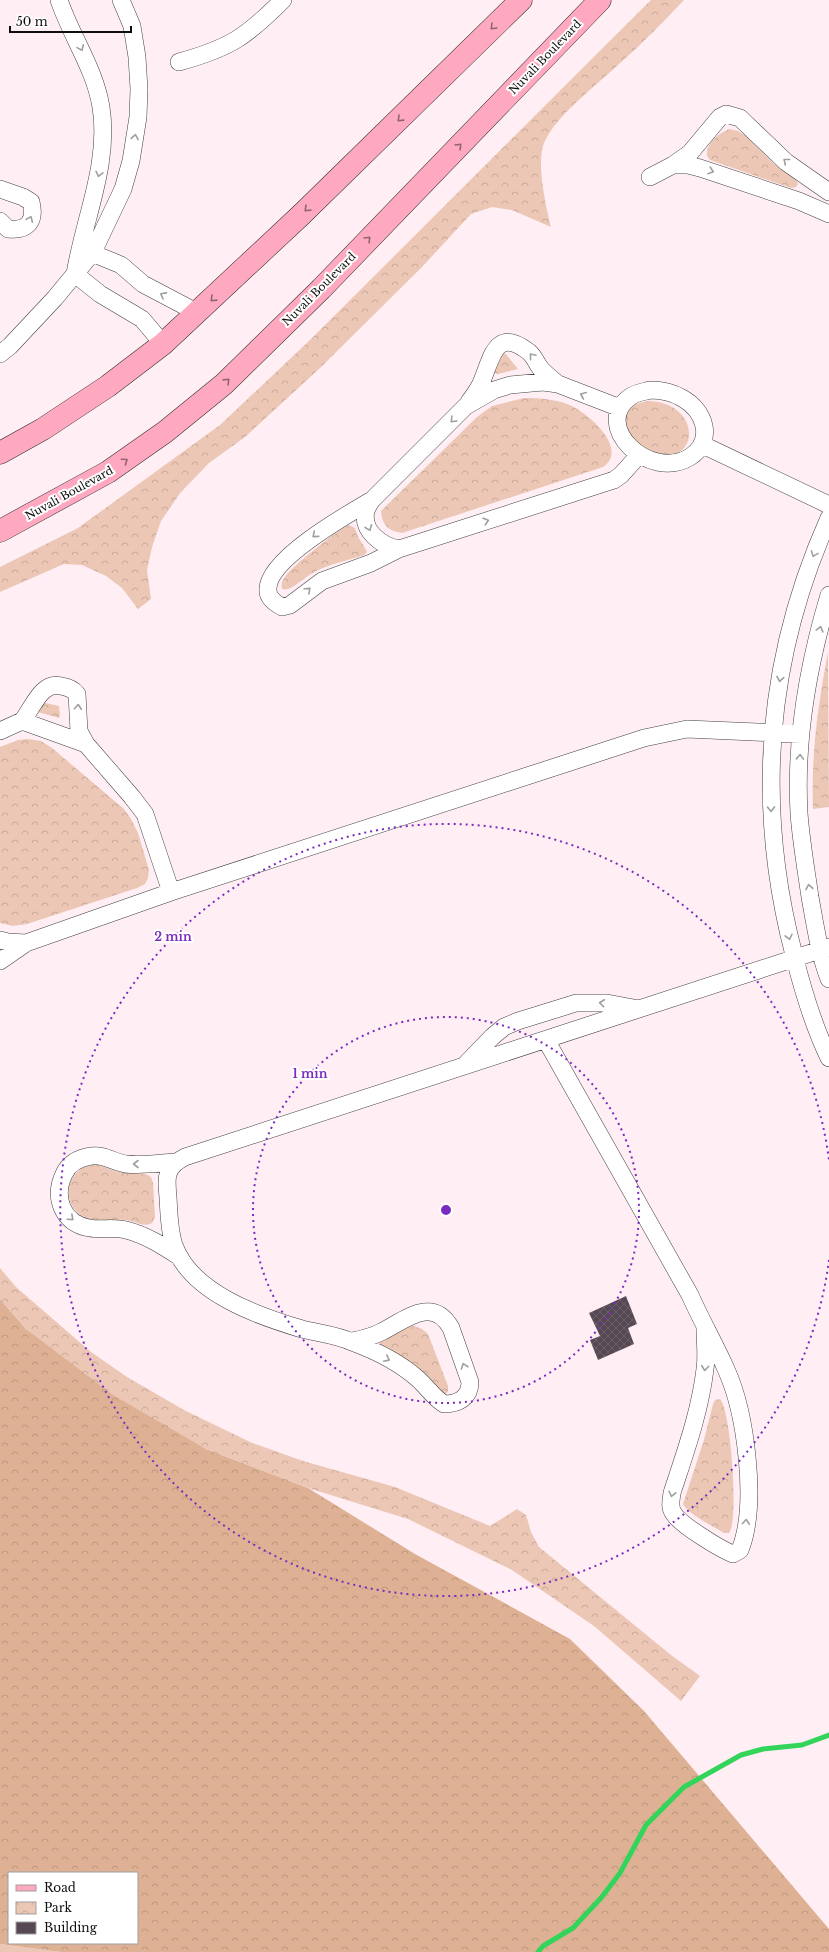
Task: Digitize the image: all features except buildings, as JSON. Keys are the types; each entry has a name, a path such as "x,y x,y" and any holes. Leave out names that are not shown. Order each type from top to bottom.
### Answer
{"main road":[{"path":"0,453 43,429 95,394 163,344 198,314 521,0"},
{"name":"Nuvali Boulevard","path":"0,531 108,472 165,432 224,384 320,289 600,0"}],"street":[{"path":"59,0 64,15 93,76 101,107 103,134 102,161 86,250"},
{"path":"0,354 15,341 75,274 86,250 123,190 138,117 137,57 132,26 121,0"},
{"path":"179,62 213,52 235,42 256,27 283,0"},
{"path":"650,178 690,153 720,117 726,114 740,118 786,162 829,192"},
{"path":"673,165 688,165 700,168 799,201 829,214"},
{"path":"799,201 810,179"},
{"path":"0,189 23,197 31,202 33,211 31,220 26,227 17,230 8,230 0,221"},
{"path":"86,250 121,265 143,284 198,314"},
{"path":"75,274 100,294 142,319 163,344"},
{"path":"399,549 388,548 372,535 366,519 366,510 372,500 466,406 482,382 493,350 498,345 509,343 521,346 531,354 542,370 558,384"},
{"path":"466,406 494,390 510,386 542,382 558,384 620,408"},
{"path":"650,390 660,390 683,398 700,415 704,425 703,445 695,453 674,463 651,461 633,451 619,430 617,421 620,408 629,397 650,390"},
{"path":"703,445 829,505"},
{"path":"372,500 323,529 278,568 270,580 268,590 270,597 282,607 290,605 322,580 371,564 399,549 614,480 621,475 639,455"},
{"path":"829,518 802,587 786,645 779,680 773,732 771,820 777,874 795,959 817,1033 829,1058"},
{"path":"829,595 807,685 802,734 799,812 806,869 825,949 829,979"},
{"path":"0,731 22,721 47,686 54,684 69,688 77,694 79,731 86,744 145,814 171,892"},
{"path":"22,721 86,744"},
{"path":"0,961 26,943 171,892 644,738 688,729 802,734"},
{"path":"0,940 26,943"},
{"path":"352,1341 374,1336 410,1316 426,1312 434,1313 447,1322 450,1328 470,1382 469,1392 464,1399 459,1402 444,1404 436,1398 417,1378 406,1370 352,1341 261,1317 211,1290 194,1274 181,1258 174,1246 170,1230 166,1178 169,1169 175,1162 185,1157 825,949"},
{"path":"464,1066 492,1037 504,1027 525,1019 576,1003 607,1003 641,1009"},
{"path":"546,1040 690,1295 705,1329 726,1369 735,1394 748,1464 746,1531 740,1550 733,1554 680,1521 673,1513 670,1505 699,1403 705,1368 705,1329"},
{"path":"175,1162 126,1164 100,1155 80,1159 72,1163 65,1171 58,1191 59,1200 63,1209 77,1223 87,1228 99,1230 113,1228 138,1234 160,1244 181,1258"}],"green space":[{"path":"651,0 684,0 636,49 567,111 550,132 544,143 541,173 544,197 551,227 512,210 492,207 471,214 422,267 320,368 245,437 209,463 181,492 161,521 152,547 147,570 151,599 138,609 122,588 106,576 82,565 64,564 0,592 0,567 78,528 220,425 310,340"},
{"path":"729,129 738,131 746,136 773,163 796,179 798,184 796,187 791,188 710,160 707,156 708,147 717,136"},
{"path":"505,353 518,369 498,374 495,373 503,354"},
{"path":"524,398 546,399 562,402 585,414 603,431 609,441 612,451 610,459 603,467 402,533 389,529 384,524 381,511 477,417 492,406"},
{"path":"647,401 665,404 678,411 686,421 689,432 687,443 680,451 669,455 653,454 631,442 624,415 633,405"},
{"path":"349,525 355,528 367,552 364,555 324,568 308,576 293,587 282,589 283,580 289,572 326,540"},
{"path":"828,652 829,807 813,809 814,749 821,691"},
{"path":"41,702 59,706 59,718 38,712"},
{"path":"28,739 41,741 52,748 124,809 138,833 149,870 148,878 145,884 137,888 27,924 13,926 0,923 0,747 18,740"},
{"path":"96,1164 118,1172 145,1174 151,1177 153,1183 155,1217 152,1223 142,1225 126,1220 94,1220 81,1215 75,1210 69,1197 71,1182 81,1169"},
{"path":"0,1268 16,1287 91,1352 127,1377 184,1410 250,1442 303,1461 395,1487 490,1526 517,1509 526,1515 531,1532 539,1547 671,1655 700,1676 681,1701 594,1626 512,1570 408,1519 308,1488 206,1449 113,1395 26,1329 0,1299"},
{"path":"0,1299 26,1329 206,1449 308,1488 415,1554 570,1639 644,1711 829,1929 829,1952 61,1952 0,1944"},
{"path":"414,1326 422,1329 428,1334 448,1386 448,1391 445,1395 378,1347 380,1341 407,1327"},
{"path":"720,1399 724,1407 727,1423 732,1466 733,1509 732,1525 729,1533 724,1533 702,1520 690,1512 683,1504 704,1440 713,1404 715,1400"},
{"path":"0,1944 61,1952 0,1952"}],"waterway":[{"path":"538,1952 543,1946 573,1928 601,1898 620,1873 646,1825 684,1787 741,1755 763,1749 802,1745 829,1735"}]}
